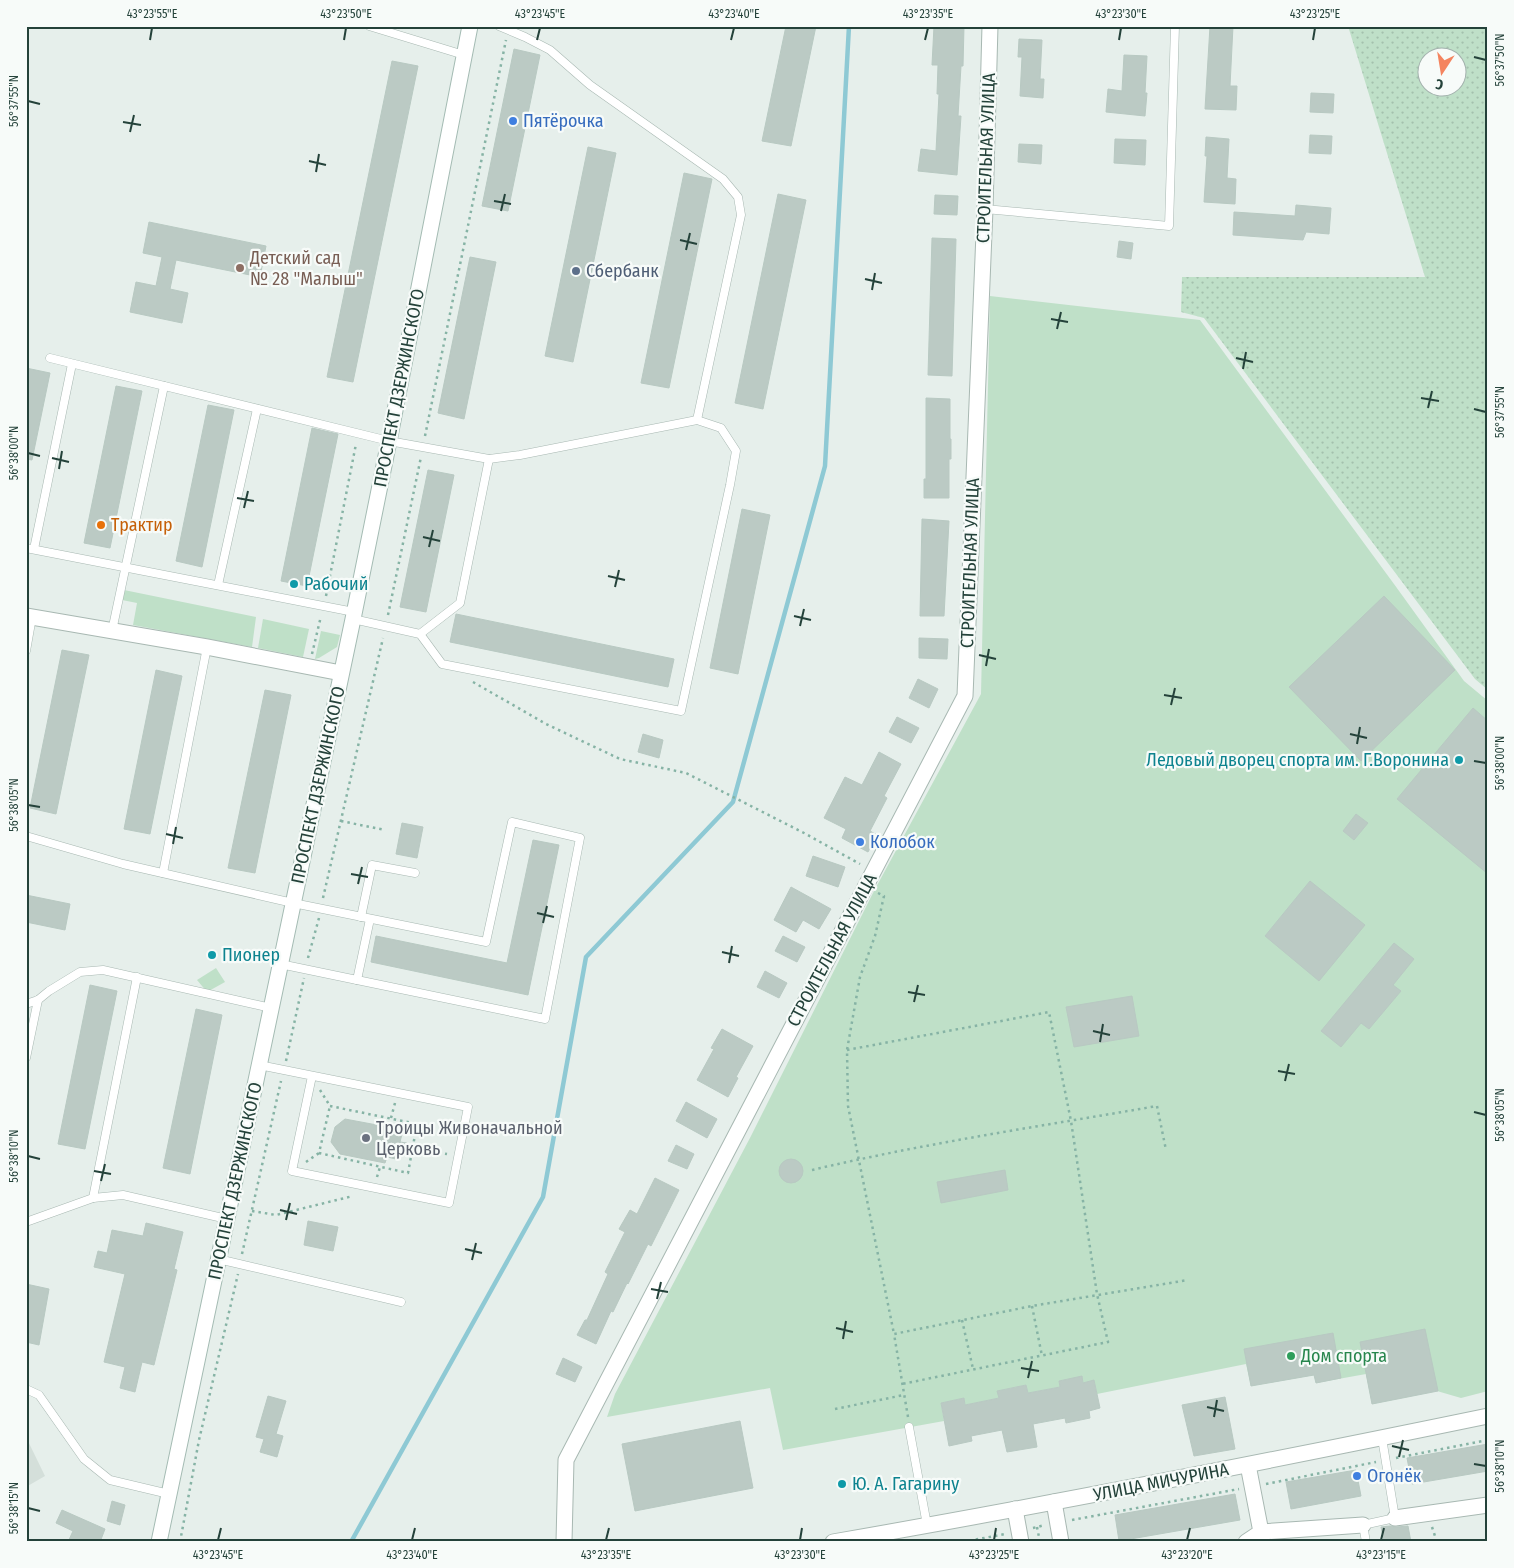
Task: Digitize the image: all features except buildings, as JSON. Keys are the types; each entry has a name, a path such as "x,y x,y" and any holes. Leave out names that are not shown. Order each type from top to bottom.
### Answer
{"street":[{"name":"ПРОСПЕКТ ДЗЕРЖИНСКОГО","path":"159,1542 389,441 470,26"},
{"name":"СТРОИТЕЛЬНАЯ УЛИЦА","path":"564,1542 566,1460 965,696 985,209 990,26"},
{"path":"29,617 207,647 341,673"},
{"name":"УЛИЦА МИЧУРИНА","path":"833,1542 1248,1465 1488,1416"},
{"path":"1248,1465 1261,1532"},
{"path":"1054,1502 1061,1542"},
{"path":"1395,1518 1488,1505"},
{"path":"1015,1509 1020,1537"},
{"path":"1246,1542 1261,1532 1363,1525"}],"lane":[{"path":"369,26 464,55"},
{"path":"499,26 550,50 590,85 723,179 738,197 741,215 696,420"},
{"path":"985,209 1169,226 1175,26"},
{"path":"50,358 389,441 489,459 520,455 696,420 721,428 736,451 681,711 442,664 420,634 386,626 324,606 30,548 72,364"},
{"path":"112,631 164,386"},
{"path":"218,585 257,409"},
{"path":"420,634 460,603 489,459"},
{"path":"26,651 29,617"},
{"path":"163,873 207,647"},
{"path":"26,836 122,864 293,903 486,942 512,822 580,838 545,1019 280,964"},
{"path":"361,917 372,865 416,874"},
{"path":"357,980 370,919"},
{"path":"26,1004 38,1000 49,990 80,972 103,970 271,1008"},
{"path":"92,1198 136,978"},
{"path":"26,1058 38,1000"},
{"path":"259,1065 468,1107 449,1203 292,1171 312,1076"},
{"path":"26,1222 92,1198 123,1195 227,1219"},
{"path":"218,1259 401,1302"},
{"path":"26,1389 39,1395 84,1459 110,1480 169,1494"},
{"path":"909,1427 927,1525"},
{"path":"1366,1542 1363,1525 1395,1518 1382,1438"}],"path":[{"path":"180,1542 200,1440 306,969 386,626 508,31"},
{"path":"309,668 324,606 358,433"},
{"path":"466,678 546,724 620,759 686,774 723,791 804,832 873,872"},
{"path":"341,821 385,830"},
{"path":"866,886 884,896 875,936 860,978 846,1050 848,1106 894,1334 909,1427"},
{"path":"846,1050 1049,1012 1071,1121 1098,1294 1108,1342 902,1384"},
{"path":"391,1118 397,1093"},
{"path":"330,1106 391,1118 417,1124 408,1173 320,1153 330,1106"},
{"path":"812,1170 858,1159 968,1138 1157,1106 1166,1150"},
{"path":"413,1148 459,1156"},
{"path":"252,1211 276,1215 379,1189"},
{"path":"894,1334 1032,1306 1188,1280"},
{"path":"1032,1306 1042,1356"},
{"path":"962,1320 973,1370"},
{"path":"835,1409 904,1394"},
{"path":"963,1542 1020,1537 1038,1527 1058,1522 1488,1440"},
{"path":"1038,1527 1040,1542"}],"shaded area":[{"path":"26,1437 45,1476 26,1487"}],"green space":[{"path":"1348,26 1488,26 1488,690 1475,679 1204,318 1181,312 1182,277 1425,277"},
{"path":"990,296 1200,320 1464,681 1488,701 1488,1391 1461,1398 1437,1391 1372,1404 1366,1374 1316,1383 1314,1375 1251,1386 1246,1364 1097,1394 1094,1381 1083,1383 1082,1377 1059,1381 1060,1387 1028,1393 1026,1385 998,1391 999,1398 965,1405 964,1398 941,1403 944,1421 783,1450 770,1388 607,1417 615,1394 751,1136 874,891 981,694"},
{"path":"124,590 256,617 252,647 133,625 137,603 122,600"},
{"path":"263,619 309,629 303,657 258,648"},
{"path":"321,631 340,635 337,647 315,659"},
{"path":"216,968 225,982 207,992 197,980"}],"waterway":[{"path":"351,1542 543,1197 586,957 733,802 825,466 849,26"}],"place":[{"name":"Пятёрочка","path":"513,121"},
{"name":"Детский сад № 28 \"Малыш\"","path":"240,268"},
{"name":"Сбербанк","path":"576,271"},
{"name":"Трактир","path":"101,525"},
{"name":"Рабочий","path":"294,584"},
{"name":"Ледовый дворец спорта им. Г.Воронина","path":"1459,760"},
{"name":"Колобок","path":"860,842"},
{"name":"Пионер","path":"212,955"},
{"name":"Троицы Живоначальной Церковь","path":"366,1138"},
{"name":"Дом спорта","path":"1291,1356"},
{"name":"Огонёк","path":"1357,1476"},
{"name":"Ю. А. Гагарину","path":"842,1484"}]}
